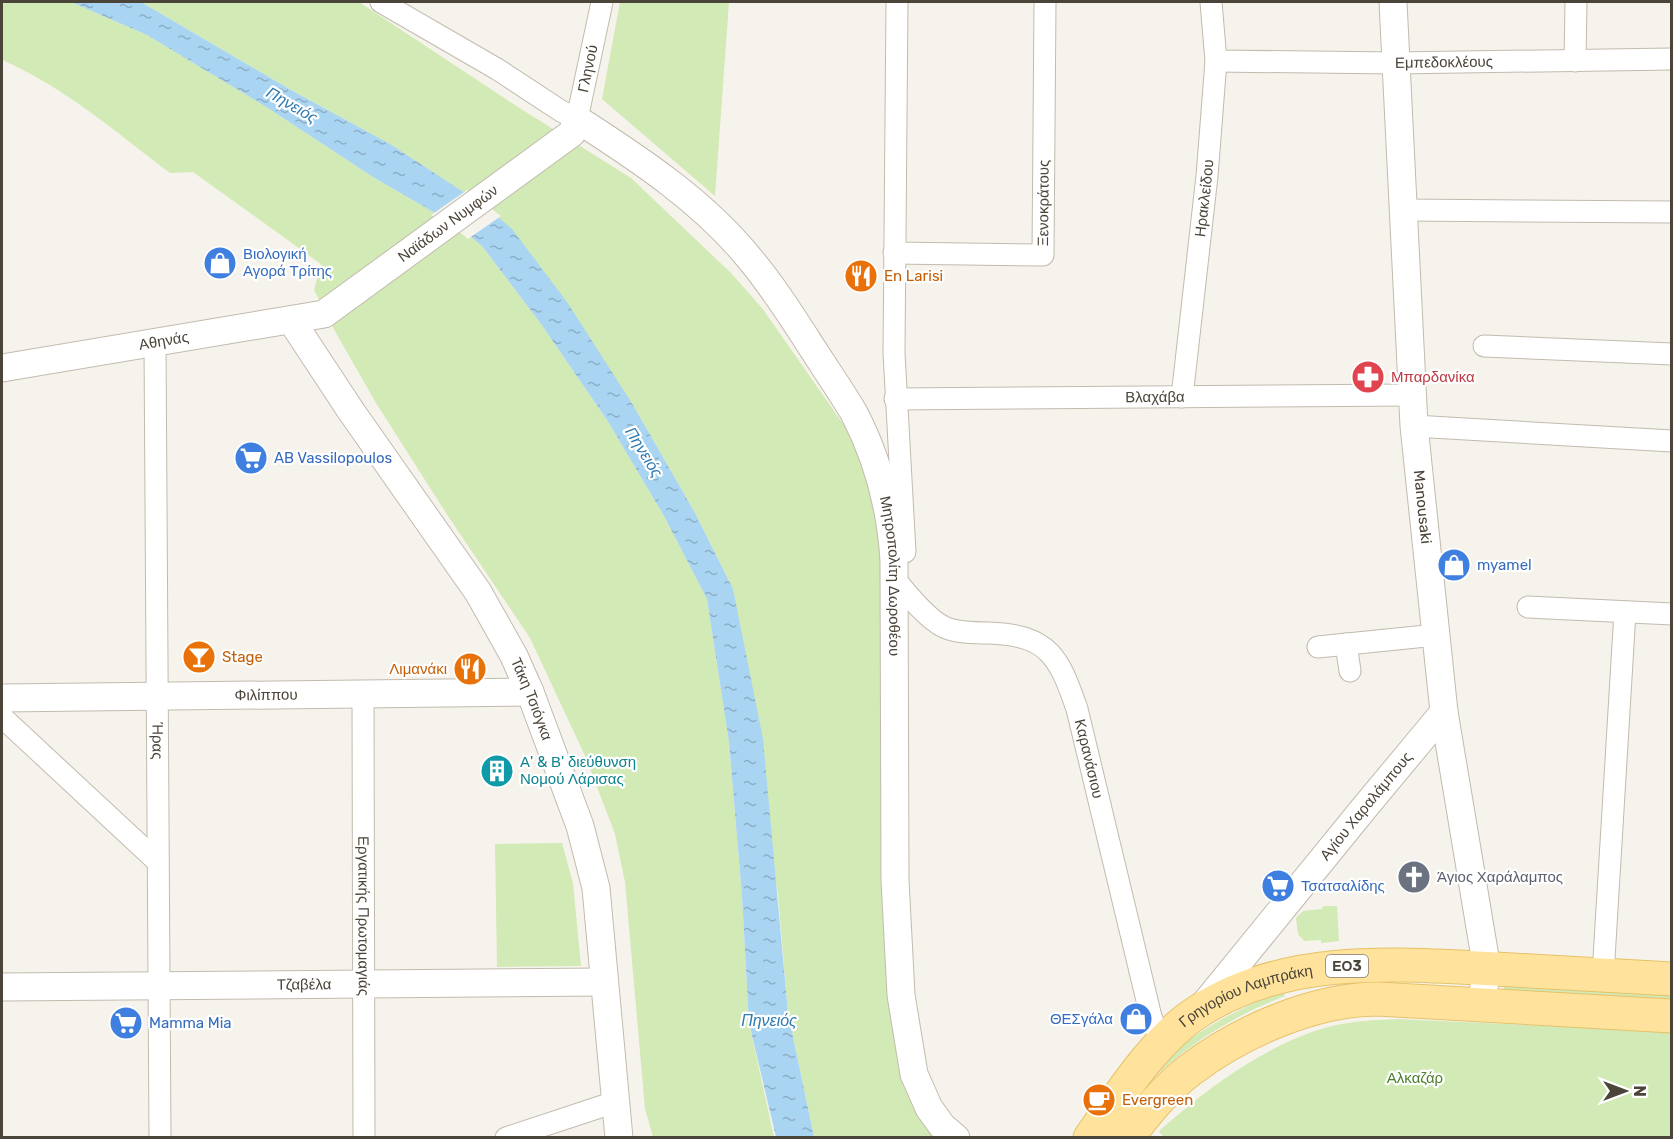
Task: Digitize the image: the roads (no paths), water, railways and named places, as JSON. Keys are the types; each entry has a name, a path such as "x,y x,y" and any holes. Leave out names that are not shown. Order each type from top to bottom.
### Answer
{"main road":[{"name":"Γρηγορίου Λαμπράκη","path":"1090,1137 1132,1079 1162,1044 1198,1011 1264,981 1327,967 1389,966 1671,979"},
{"name":"ΕΟ3","path":"1127,1137 1161,1097 1189,1071 1230,1045 1291,1016 1341,1002 1367,999 1671,1016"}],"street":[{"path":"381,2 487,62 561,111 575,126"},
{"name":"Γληνού","path":"575,126 602,2"},
{"name":"Μητροπολίτη Δωροθέου","path":"897,2 895,399 900,436 907,567 900,585"},
{"name":"Ξενοκράτους","path":"894,254 1043,255 1045,2"},
{"name":"Ηρακλείδου","path":"1182,397 1207,176 1216,61 1211,2"},
{"name":"Manousaki","path":"1393,2 1414,426 1444,712 1488,969 1481,1006"},
{"path":"1575,61 1576,2"},
{"name":"Εμπεδοκλέους","path":"1216,61 1395,63 1671,59"},
{"name":"Ναϊάδων Νυμφών","path":"324,314 575,126"},
{"name":"Μητροπολίτη Δωροθέου","path":"575,126 651,169 715,222 749,258 789,311 853,411 869,446 888,510 900,585 895,880 901,995 914,1074 929,1108 942,1126 956,1137"},
{"path":"1402,210 1671,212"},
{"name":"Αθηνάς","path":"2,368 324,314"},
{"name":"Τάκη Τσιόγκα","path":"291,320 351,411 478,592 514,656 530,692 586,847 599,909 619,1137"},
{"name":"Ήρας","path":"155,342 160,1137"},
{"path":"1484,346 1671,354"},
{"name":"Βλαχάβα","path":"895,399 1412,395"},
{"path":"1414,426 1671,441"},
{"name":"Καρανάσιου","path":"900,585 934,621 944,627 957,631 1034,640 1050,653 1063,672 1077,709 1151,1017 1162,1044"},
{"path":"1528,607 1671,614"},
{"path":"1603,975 1624,612"},
{"path":"1318,647 1436,635"},
{"path":"1346,644 1350,671"},
{"name":"Φιλίππου","path":"2,698 530,692"},
{"name":"Εργατικής Πρωτομαγιάς","path":"363,694 364,1137"},
{"name":"Αγίου Χαραλάμπους","path":"1198,1011 1444,712"},
{"path":"2,717 158,862"},
{"name":"Τζαβέλα","path":"2,987 604,982"},
{"path":"506,1137 615,1102"}],"water":[{"name":"Πηνειός","path":"71,2 141,2 291,90 390,144 485,206 512,229 567,302 633,405 695,513 733,589 763,739 788,1013 814,1137 776,1137 749,1023 742,896 729,742 707,599 664,516 607,420 541,324 482,246 459,227 373,177 268,108 147,35"}],"place":[{"name":"Βιολογική Αγορά Τρίτης","path":"220,263"},
{"name":"En Larisi","path":"861,276"},
{"name":"Μπαρδανίκα","path":"1368,377"},
{"name":"AB Vassilopoulos","path":"251,458"},
{"name":"myamel","path":"1454,565"},
{"name":"Stage","path":"199,657"},
{"name":"Λιμανάκι","path":"470,669"},
{"name":"Α' & Β' διεύθυνση Νομού Λάρισας","path":"497,771"},
{"name":"Άγιος Χαράλαμπος","path":"1414,877"},
{"name":"Τσατσαλίδης","path":"1278,886"},
{"name":"ΘΕΣγάλα","path":"1136,1019"},
{"name":"Mamma Mia","path":"126,1023"},
{"name":"Evergreen","path":"1099,1100"}],"park label":[{"name":"Αλκαζάρ","path":"1415,1078"}]}
